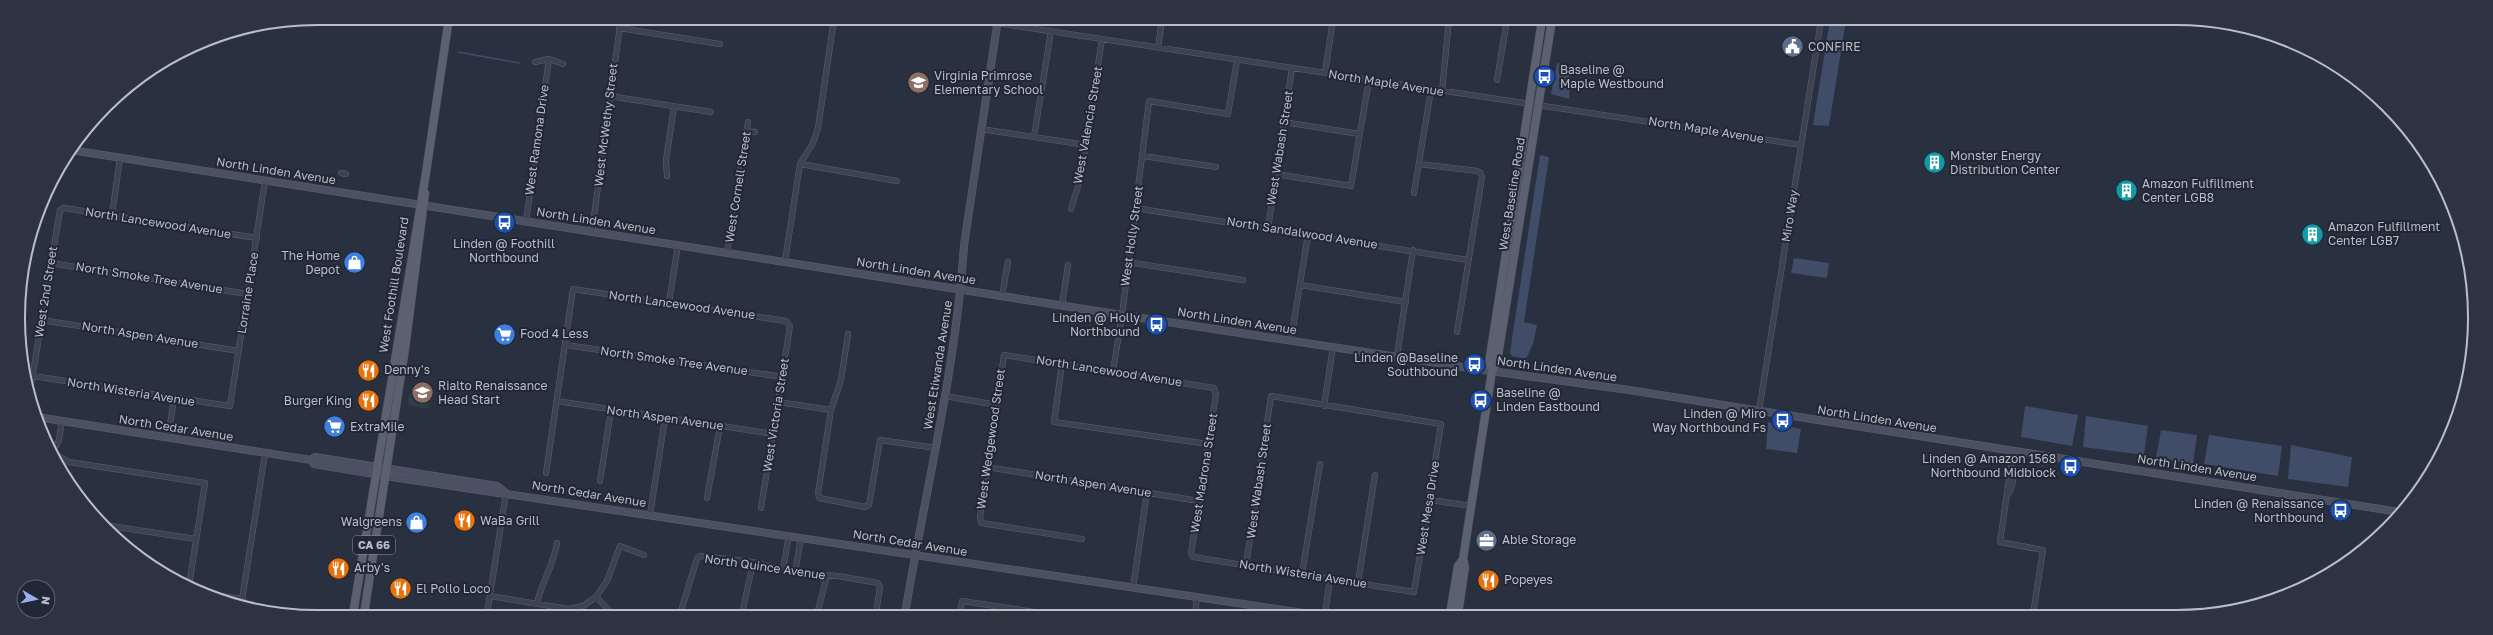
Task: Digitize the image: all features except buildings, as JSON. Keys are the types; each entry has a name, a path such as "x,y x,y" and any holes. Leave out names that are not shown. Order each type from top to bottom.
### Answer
{"main road":[{"name":"West Foothill Boulevard","path":"364,610 448,25"},
{"name":"West Baseline Road","path":"1492,371 1488,363 1541,25"},
{"name":"West Baseline Road","path":"1459,610 1465,567 1463,559 1492,371 1497,362 1551,25"},
{"name":"West Foothill Boulevard","path":"354,610 375,470 422,206"},
{"name":"West Baseline Road","path":"1451,610 1458,566 1463,559"},
{"path":"361,560 364,572 360,597 361,602 365,605"}],"street":[{"name":"West McWethy Street","path":"592,231 620,25"},
{"path":"785,262 800,164 813,143 818,128 833,25"},
{"name":"West Etiwanda Avenue","path":"906,610 945,396 961,289 964,245 997,25"},
{"name":"North Maple Avenue","path":"1019,25 1442,92 1801,145"},
{"path":"1158,48 1161,25"},
{"path":"1325,74 1332,25"},
{"path":"1442,92 1449,25"},
{"path":"1497,80 1506,25"},
{"name":"Miro Way","path":"1759,411 1820,25"},
{"path":"619,28 720,44"},
{"path":"1034,137 1051,31"},
{"name":"West Valencia Street","path":"1071,209 1081,176 1102,39"},
{"path":"535,62 549,59 563,64"},
{"name":"West Ramona Drive","path":"526,221 549,59"},
{"name":"West Holly Street","path":"1113,371 1122,315 1127,262 1143,156 1149,101 1228,114 1237,60"},
{"name":"West Wabash Street","path":"1268,228 1292,68"},
{"path":"1275,174 1351,186 1369,80"},
{"path":"1414,193 1431,90"},
{"path":"609,96 712,112"},
{"path":"667,176 666,160 674,107"},
{"name":"West Cornell Street","path":"728,252 748,122"},
{"path":"1283,122 1360,134"},
{"path":"981,129 1086,145"},
{"path":"747,131 755,132"},
{"name":"North Linden Avenue","path":"77,151 1122,315 1492,371 1553,378 2394,511"},
{"path":"1143,156 1216,167"},
{"path":"112,215 120,158"},
{"path":"800,164 897,181"},
{"path":"1419,164 1477,171 1482,174 1457,332"},
{"name":"Lorraine Place","path":"230,406 265,181"},
{"name":"North Lancewood Avenue","path":"60,210 64,208 257,238"},
{"name":"North Sandalwood Avenue","path":"1135,208 1413,250 1468,260"},
{"name":"West 2nd Street","path":"32,380 50,263 60,210"},
{"path":"1291,340 1308,234"},
{"path":"669,302 678,245"},
{"path":"1397,356 1413,250"},
{"path":"1002,296 1008,262"},
{"path":"1127,262 1243,280"},
{"name":"North Smoke Tree Avenue","path":"50,263 248,294"},
{"path":"1062,305 1068,266"},
{"path":"1300,285 1406,302"},
{"name":"North Lancewood Avenue","path":"566,345 573,289 669,302 789,322"},
{"name":"North Aspen Avenue","path":"41,320 239,351"},
{"name":"West Victoria Street","path":"761,508 783,377 789,322"},
{"path":"848,334 842,380 832,410 818,493 819,498 865,507 869,505 880,440 936,448"},
{"path":"546,473 566,345"},
{"name":"North Smoke Tree Avenue","path":"566,345 783,377"},
{"path":"1324,406 1333,347"},
{"name":"North Lancewood Avenue","path":"1004,355 1214,388"},
{"name":"West Wedgewood Street","path":"1004,355 980,517 981,523 1082,539"},
{"path":"1062,363 1054,422 1208,444"},
{"name":"North Wisteria Avenue","path":"33,376 230,406"},
{"name":"West Madrona Street","path":"1193,557 1199,501 1216,394 1214,388"},
{"path":"945,396 997,405"},
{"name":"West Wabash Street","path":"1246,565 1271,396 1324,406"},
{"path":"168,438 174,398"},
{"name":"North Aspen Avenue","path":"557,401 774,434"},
{"path":"778,402 832,410"},
{"name":"West Mesa Drive","path":"1324,406 1441,424 1414,592"},
{"path":"600,482 611,410"},
{"name":"North Cedar Avenue","path":"43,418 265,454 311,460 314,464 375,470 456,487 789,535 1283,610"},
{"path":"650,515 665,418"},
{"path":"55,447 59,440 62,421"},
{"path":"707,498 720,426"},
{"path":"2013,451 2000,542 2043,550 2034,610"},
{"path":"236,598 243,599 265,454"},
{"path":"61,458 69,462 205,483 190,581"},
{"path":"1302,574 1320,464"},
{"name":"North Aspen Avenue","path":"987,467 1199,501"},
{"name":"North Cedar Avenue","path":"385,472 497,486 506,493"},
{"path":"1358,583 1375,475"},
{"path":"456,487 458,483 477,486 483,484"},
{"path":"1133,588 1147,492"},
{"path":"488,610 506,493"},
{"path":"1430,500 1472,506"},
{"path":"114,526 196,539"},
{"path":"783,569 789,535"},
{"path":"795,573 801,537"},
{"path":"537,604 540,589 556,554 557,543"},
{"path":"490,596 568,609 583,606 596,597 607,581 620,546 644,555"},
{"name":"North Quince Avenue","path":"681,610 698,557 753,562 795,573 854,578 879,584 876,610"},
{"name":"North Wisteria Avenue","path":"1193,557 1414,592"},
{"path":"743,610 753,562"},
{"path":"819,610 827,576"},
{"path":"1326,610 1330,579"},
{"path":"596,597 609,610"},
{"path":"1195,610 1197,597"},
{"path":"961,610 962,601 1022,610"}],"shaded area":[{"path":"409,394 430,397 428,409 407,405"}],"water":[{"path":"1829,25 1845,25 1829,126 1813,125"},
{"path":"1557,63 1571,66 1569,99 1551,94"},
{"path":"1540,155 1549,157 1524,322 1537,325 1533,344 1526,359 1512,356 1510,352"},
{"path":"1794,258 1829,263 1827,278 1791,273"},
{"path":"2025,406 2078,415 2072,446 2021,437"},
{"path":"2086,416 2148,426 2144,455 2083,447"},
{"path":"1768,422 1801,429 1797,453 1766,449"},
{"path":"2161,430 2197,435 2193,464 2156,458"},
{"path":"2209,435 2282,446 2278,476 2204,464"},
{"path":"2291,445 2352,457 2348,487 2288,479"}],"waterway":[{"path":"458,52 519,63"}],"place":[{"name":"CONFIRE","path":"1792,47"},
{"name":"Baseline @ Maple Westbound","path":"1545,77"},
{"name":"Virginia Primrose Elementary School","path":"918,83"},
{"name":"Monster Energy Distribution Center","path":"1934,163"},
{"name":"Amazon Fulfillment Center LGB8","path":"2126,191"},
{"name":"Linden @ Foothill Northbound","path":"504,223"},
{"name":"Amazon Fulfillment Center LGB7","path":"2313,234"},
{"name":"The Home Depot","path":"355,263"},
{"name":"Linden @ Holly Northbound","path":"1156,325"},
{"name":"Food 4 Less","path":"505,334"},
{"name":"Linden @Baseline Southbound","path":"1474,365"},
{"name":"Denny's","path":"369,370"},
{"name":"Rialto Renaissance Head Start","path":"422,393"},
{"name":"Baseline @ Linden Eastbound","path":"1480,400"},
{"name":"Burger King","path":"368,401"},
{"name":"Linden @ Miro Way Northbound Fs","path":"1782,421"},
{"name":"ExtraMile","path":"335,427"},
{"name":"Linden @ Amazon 1568 Northbound Midblock","path":"2071,466"},
{"name":"Linden @ Renaissance Northbound","path":"2340,511"},
{"name":"WaBa Grill","path":"464,521"},
{"name":"Walgreens","path":"417,522"},
{"name":"Able Storage","path":"1486,540"},
{"name":"Arby's","path":"339,568"},
{"name":"Popeyes","path":"1488,580"},
{"name":"El Pollo Loco","path":"400,589"}]}
